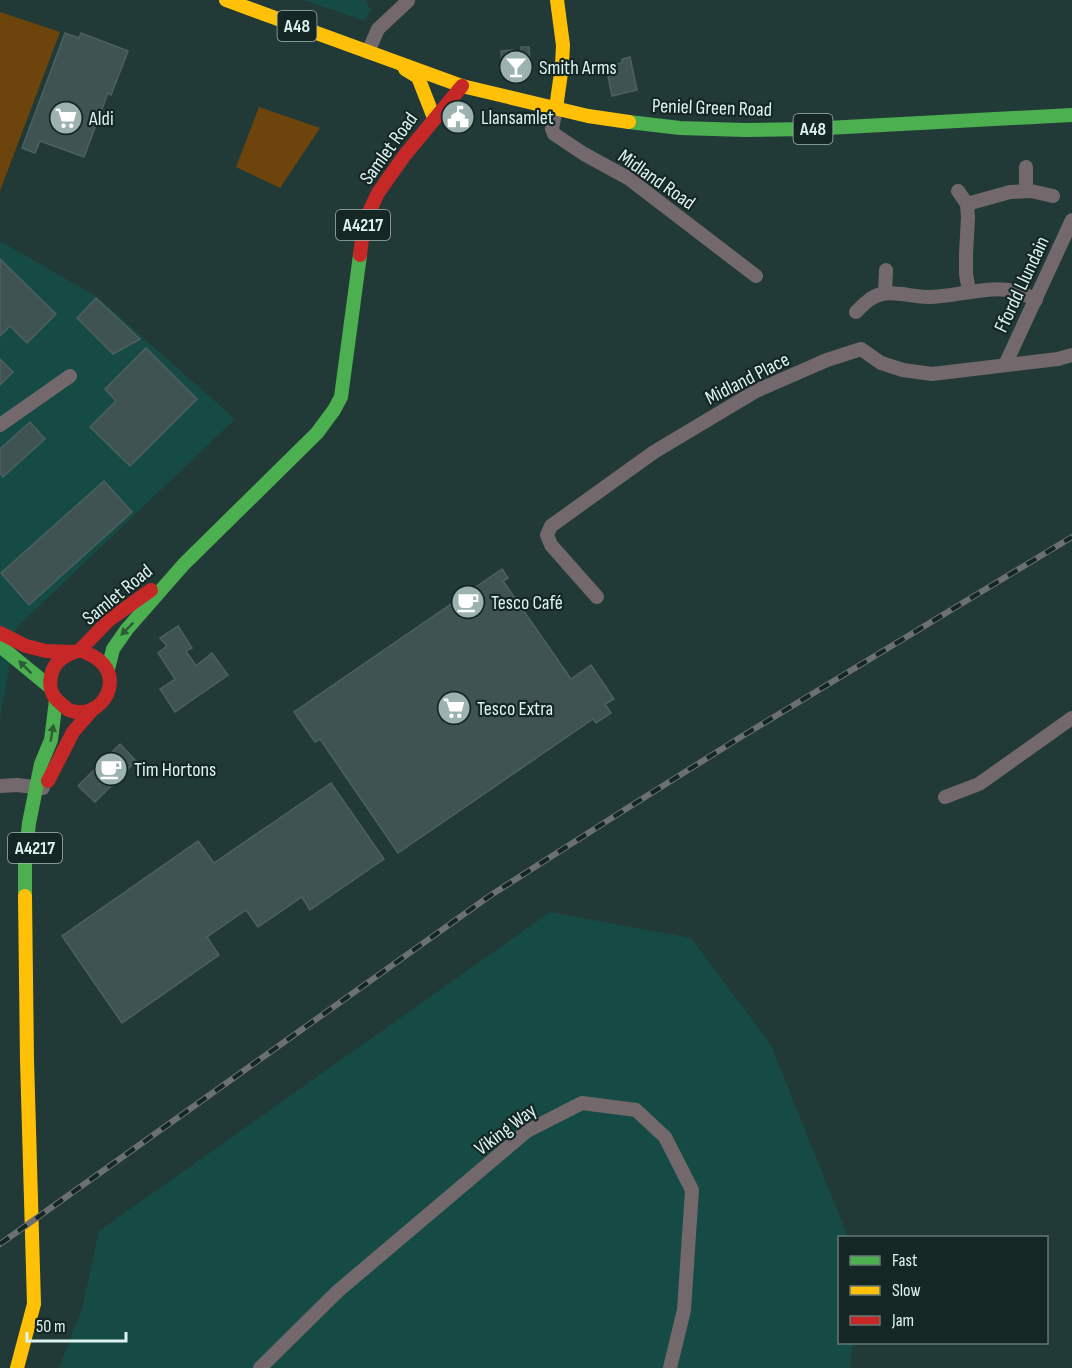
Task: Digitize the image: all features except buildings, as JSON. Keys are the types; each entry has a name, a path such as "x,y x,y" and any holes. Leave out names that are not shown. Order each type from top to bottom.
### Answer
{"main road":[{"name":"A48","path":"226,0 462,86"},
{"path":"556,108 563,45 557,0"},
{"path":"394,62 418,76 434,118"},
{"name":"Peniel Green Road","path":"462,86 588,116 680,128 745,130 820,128 1072,115"},
{"name":"Samlet Road","path":"77,651 109,620 178,569 307,444 333,413 341,397 364,223 370,206 418,137 462,86"},
{"name":"Samlet Road","path":"108,669 114,645 121,634 135,621 178,569"},
{"path":"0,633 26,646 46,651 77,651 97,656 108,669 111,684 109,692 93,710 85,712 69,710 62,706 26,666 0,646"},
{"path":"53,694 50,678 52,669 64,656 77,651"},
{"name":"A4217","path":"17,1368 34,1304 27,1060 26,909 41,764 51,740 53,694"},
{"name":"A4217","path":"40,787 73,732 93,710"}],"street":[{"path":"368,52 378,29 408,0"},
{"name":"Midland Road","path":"556,108 552,129 555,134 584,154 628,178 756,276"},
{"path":"1026,167 1026,191"},
{"path":"958,191 967,204 966,274 969,291"},
{"path":"967,204 1010,192 1032,191 1053,196"},
{"name":"Ffordd Llundain","path":"1005,364 1072,220"},
{"path":"885,293 886,270"},
{"path":"856,312 870,299 885,293 930,297 999,289 1017,291 1036,300"},
{"name":"Midland Place","path":"597,597 551,545 547,535 551,526 654,452 756,391 827,360 861,349 881,363 903,370 932,374 1058,359 1072,355"},
{"path":"0,425 70,376"},
{"path":"945,797 979,784 1072,718"},
{"path":"0,786 17,784 40,787"},
{"name":"Viking Way","path":"260,1368 338,1291 527,1131 582,1103 636,1110 665,1137 692,1190 684,1310 670,1368"}],"shaded area":[{"path":"304,0 365,0 371,10 365,21"},
{"path":"0,12 60,32 0,191"},
{"path":"259,107 320,128 280,188 236,167"},
{"path":"0,241 96,296 235,419 16,628 0,718"},
{"path":"550,912 691,938 771,1045 848,1236 838,1236 838,1344 853,1344 850,1368 59,1368 82,1309 99,1231"}],"railway":[{"path":"0,1244 491,895 744,735 1072,537"}],"traffic: fast":[{"path":"629,122 680,128 745,130 808,129 1072,115"},
{"path":"108,669 113,649 127,629 184,564 317,433 334,410 341,397 360,255"},
{"path":"0,646 50,687"},
{"path":"25,896 25,860 29,823 41,764 51,740 56,700"}],"traffic: slow":[{"path":"226,0 462,86 588,116 629,122"},
{"path":"556,108 563,45 557,0"},
{"path":"405,69 418,77 434,118"},
{"path":"17,1368 34,1304 25,896"}],"traffic: jam":[{"path":"360,255 364,223 378,193 404,156 462,86"},
{"path":"80,650 109,620 151,590"},
{"path":"0,633 26,646 46,651 73,652"},
{"path":"80,650 100,661 107,670 110,680 105,698 98,706 80,712 69,710 58,701 52,693 50,683 53,670 58,662 65,656 80,650"},
{"path":"48,781 73,732 93,709"}],"place":[{"name":"Smith Arms","path":"516,67"},
{"name":"Llansamlet","path":"458,117"},
{"name":"Aldi","path":"66,118"},
{"name":"Tesco Café","path":"468,602"},
{"name":"Tesco Extra","path":"454,708"},
{"name":"Tim Hortons","path":"111,769"}]}
